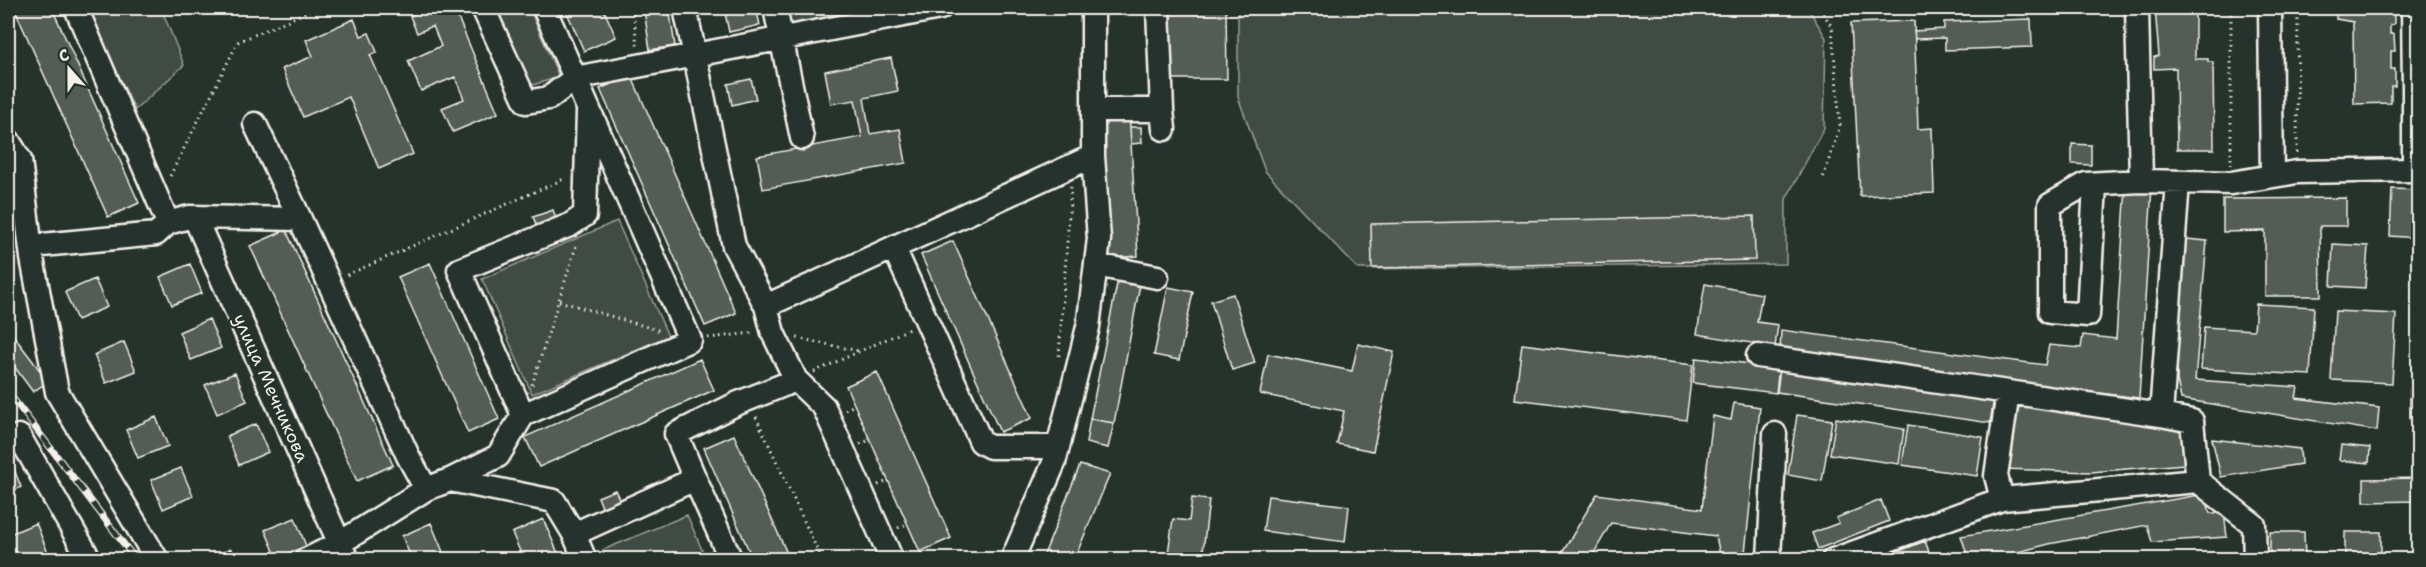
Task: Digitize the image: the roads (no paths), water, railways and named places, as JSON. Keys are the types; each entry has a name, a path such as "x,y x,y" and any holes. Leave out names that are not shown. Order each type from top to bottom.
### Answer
{"street":[{"path":"76,8 168,223"},
{"path":"483,8 526,102 549,98 575,78 781,40 870,15 939,8"},
{"path":"306,560 344,551 426,489 450,480 498,456 523,414 690,340 544,8"},
{"path":"685,8 734,246 766,306 773,333 796,380 824,407 892,560"},
{"path":"775,8 802,138"},
{"path":"1012,560 1054,463 1088,327 1099,239 1093,156 1093,8"},
{"path":"1093,110 1163,120 1158,8"},
{"path":"2137,8 2141,181"},
{"path":"2270,8 2272,176"},
{"path":"2095,184 2088,315 2050,312 2050,205 2086,184 2141,181 2231,183 2297,172 2416,170 2413,8"},
{"path":"523,414 459,270 570,225 585,215 588,112"},
{"path":"255,124 426,489"},
{"path":"8,140 20,160 57,392 157,560"},
{"path":"766,306 1093,156"},
{"path":"2161,415 2178,182"},
{"path":"32,246 156,234 168,223 189,217 300,219"},
{"name":"улица Мечникова","path":"195,218 344,551"},
{"path":"894,248 981,442 990,447 1058,447"},
{"path":"1096,265 1157,277"},
{"path":"1758,356 2161,415 2192,422 2198,481"},
{"path":"731,560 676,434 748,399 796,380"},
{"path":"2002,499 1996,476 2008,392"},
{"path":"1769,560 1775,434"},
{"path":"19,436 90,560"},
{"path":"498,456 508,491"},
{"path":"574,534 695,479"},
{"path":"450,480 554,501 574,534 585,560"},
{"path":"1833,560 2002,499 2198,481 2254,525 2255,560"}],"railway":[{"path":"8,392 136,560"}]}
